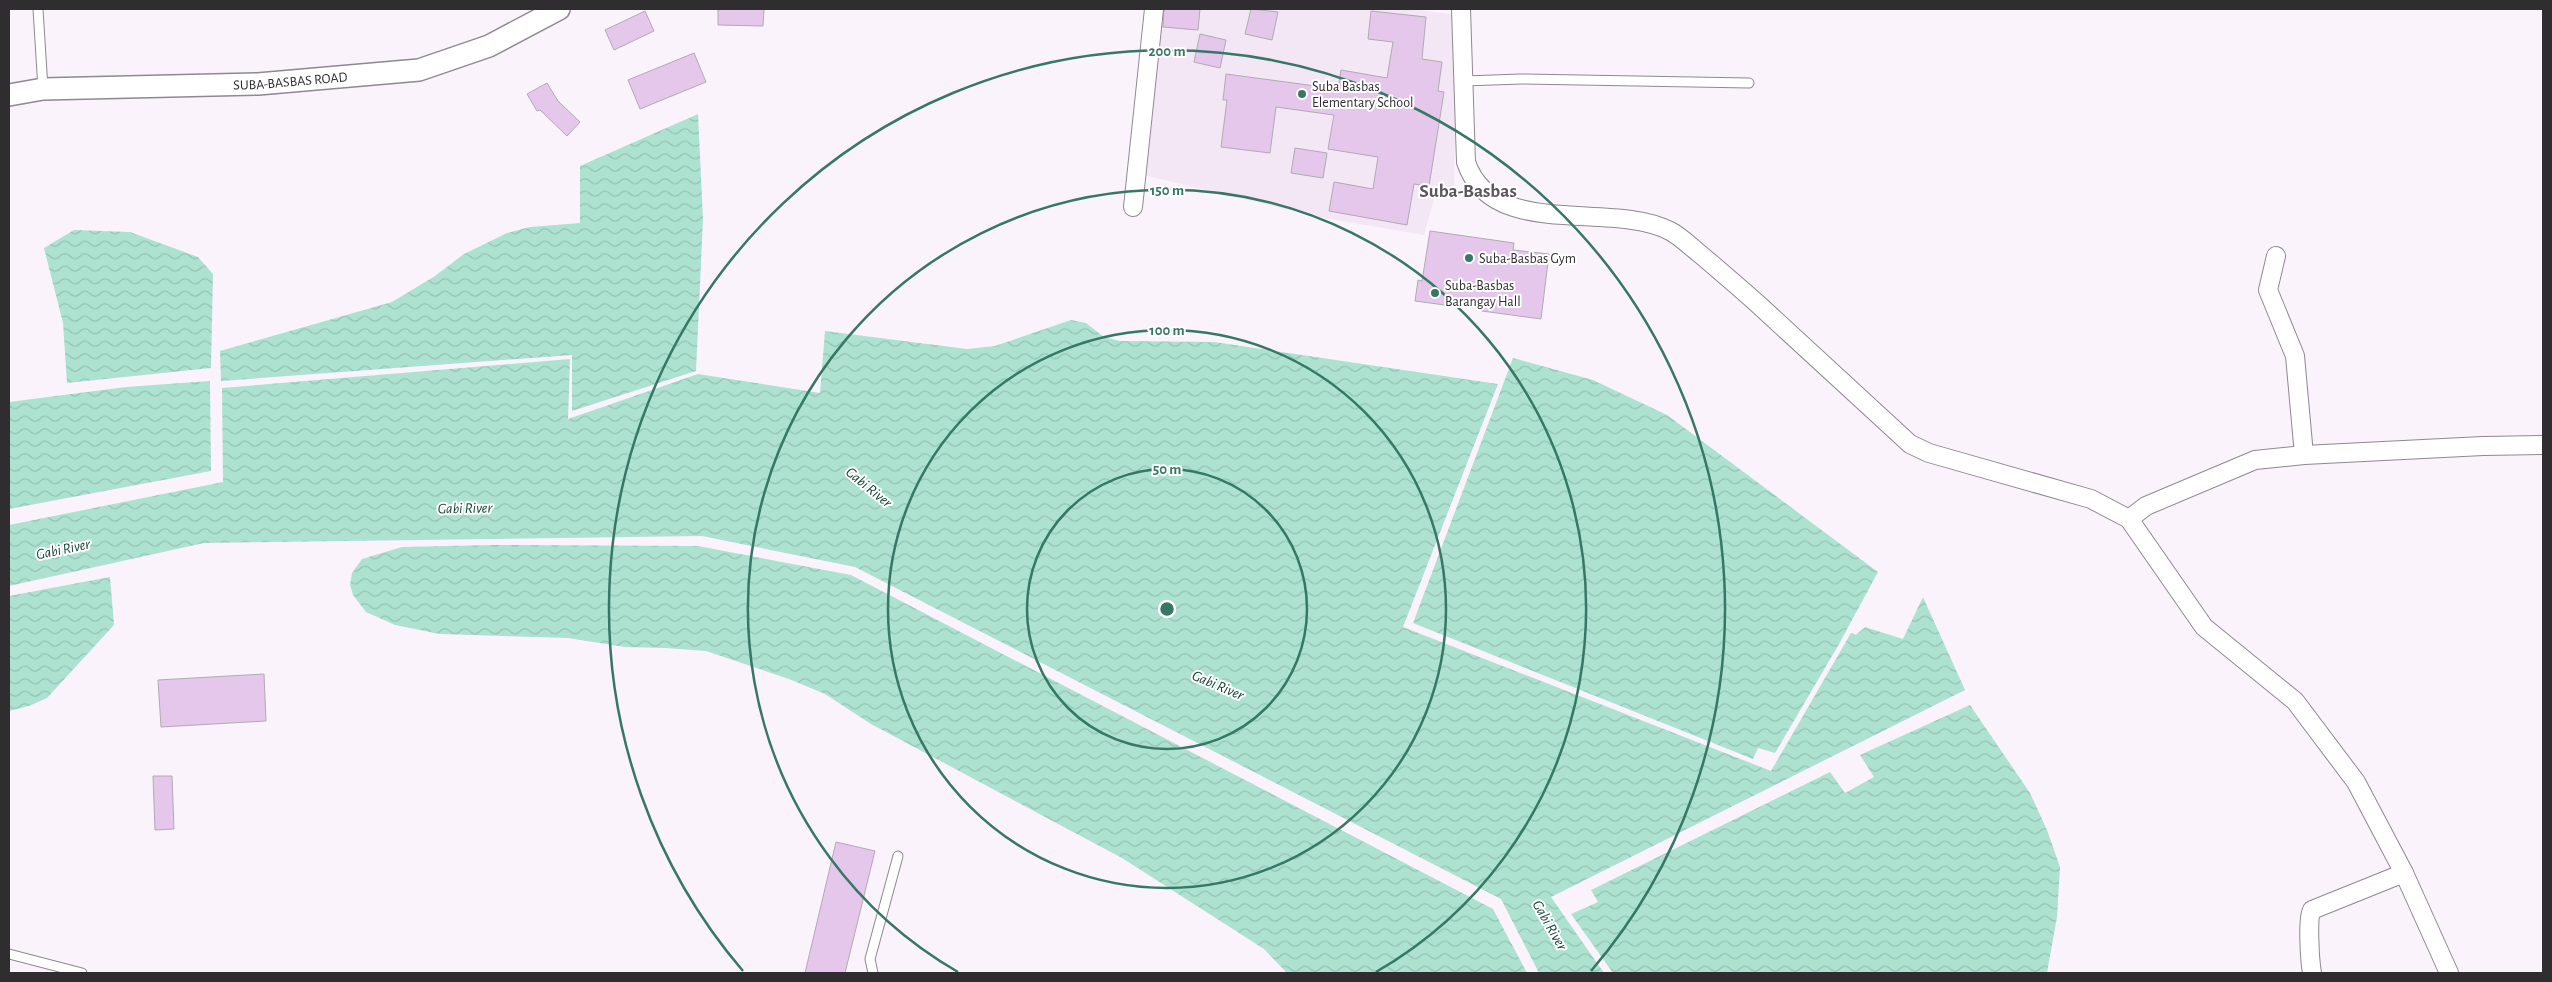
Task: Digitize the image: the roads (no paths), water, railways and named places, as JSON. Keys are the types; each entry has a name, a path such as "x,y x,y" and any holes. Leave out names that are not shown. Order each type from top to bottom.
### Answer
{"street":[{"name":"SUBA-BASBAS ROAD","path":"9,95 43,89 258,84 419,70 489,46 559,9"},
{"path":"1133,206 1154,9"},
{"path":"1461,9 1466,162 1469,171 1488,196 1504,205 1550,214 1613,217 1670,231 1736,284 1910,444 1929,453 2091,499 2129,519 2204,627 2295,701 2356,782 2404,873 2449,973"},
{"path":"2276,256 2268,290 2295,356 2304,455"},
{"path":"2129,519 2146,506 2255,460 2304,455 2483,446 2543,445"},
{"path":"2312,973 2308,950 2311,931 2309,915 2312,910 2404,873"}],"lane":[{"path":"38,9 43,89"},
{"path":"1464,81 1521,79 1749,83"},
{"path":"873,973 870,959 898,856"},
{"path":"9,954 82,973"}],"water":[{"path":"698,114 703,219 696,371 572,411 572,355 221,381 220,351 392,302 435,276 464,254 507,233 530,227 580,223 580,166"},
{"path":"74,230 130,232 198,257 213,274 211,368 67,383 63,323 44,248"},
{"name":"Gabi River","path":"1071,320 1086,323 1104,337 1120,341 1214,342 1498,384 1403,627 1771,771 1851,633 1856,635 1865,627 1903,639 1923,597 1965,690 1551,897 1604,973 1539,973 1501,899 855,567 702,536 204,543 9,586 9,525 223,482 222,388 570,359 568,419 698,374 820,393 825,331 967,349 995,346"},
{"path":"1513,358 1593,380 1667,415 1878,572 1839,644 1775,753 1758,748 1753,759 1413,623"},
{"path":"210,381 211,471 9,509 9,402 126,387"},
{"path":"493,545 698,546 851,575 1493,909 1527,973 1287,973 1264,949 1122,858 871,724 825,694 789,679 706,651 625,647 568,638 440,634 395,625 366,612 353,595 350,585 352,573 362,559 402,547"},
{"path":"110,577 114,625 47,698 29,706 9,711 9,596"},
{"path":"1970,705 2030,793 2047,830 2060,867 2057,917 2047,973 1613,973 1571,914 1598,902 1591,890 1830,772 1845,793 1874,777 1860,755"}],"place":[{"name":"Suba Basbas Elementary School","path":"1302,94"},
{"name":"Suba-Basbas Gym","path":"1469,258"},
{"name":"Suba-Basbas Barangay Hall","path":"1435,293"}],"district":[{"name":"Suba-Basbas","path":"1468,190"}]}
